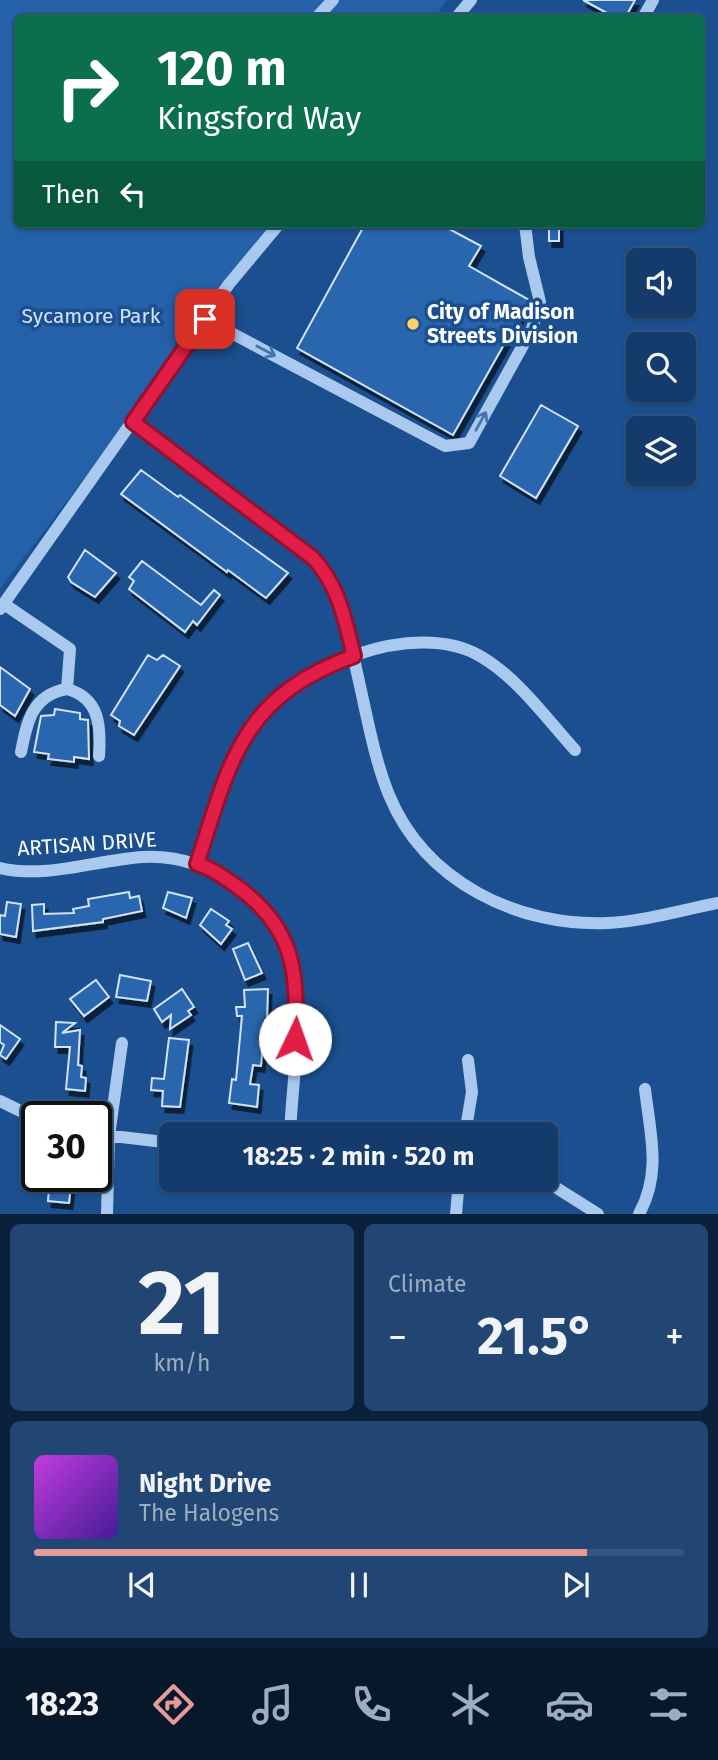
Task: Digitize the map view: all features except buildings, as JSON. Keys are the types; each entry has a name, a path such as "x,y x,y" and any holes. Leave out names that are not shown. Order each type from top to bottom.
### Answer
{"street":[{"path":"320,14 333,0"},
{"path":"67,689 69,649 2,607 205,319 276,228"},
{"path":"205,319 445,446 469,443 532,329 540,302 529,257 525,228"},
{"path":"133,422 313,558 331,581 354,656 385,782 395,807 424,850 457,881 511,909 569,922 624,922 718,903"},
{"path":"197,864 222,780 252,723 291,687 320,668 354,656 401,643 451,646 473,653 517,685 575,750"},
{"path":"21,752 34,707 44,697 67,689 84,696 99,717 99,757"},
{"name":"ARTISAN DRIVE","path":"0,867 56,870 147,857 197,864 214,870 260,905 272,919 290,957 297,992 291,1122"},
{"path":"110,1101 122,1042"},
{"path":"467,1122 472,1092 468,1060"},
{"path":"639,1214 650,1187 654,1158 645,1090"},
{"path":"0,1101 21,1111"},
{"path":"112,1136 159,1141"},
{"path":"558,1189 598,1214"},
{"path":"106,1192 107,1214"},
{"path":"456,1214 458,1192"}],"green space":[{"name":"Sycamore Park","path":"0,0 447,0 437,14 14,14 14,228 274,228 0,589"}],"place":[{"name":"City of Madison Streets Division","path":"413,324"}],"route":[{"path":"205,319 133,422 313,558 331,581 345,618 354,656 320,668 291,687 252,723 222,780 197,864 214,870 243,890 272,919 282,936 297,983 295,1039"}]}
